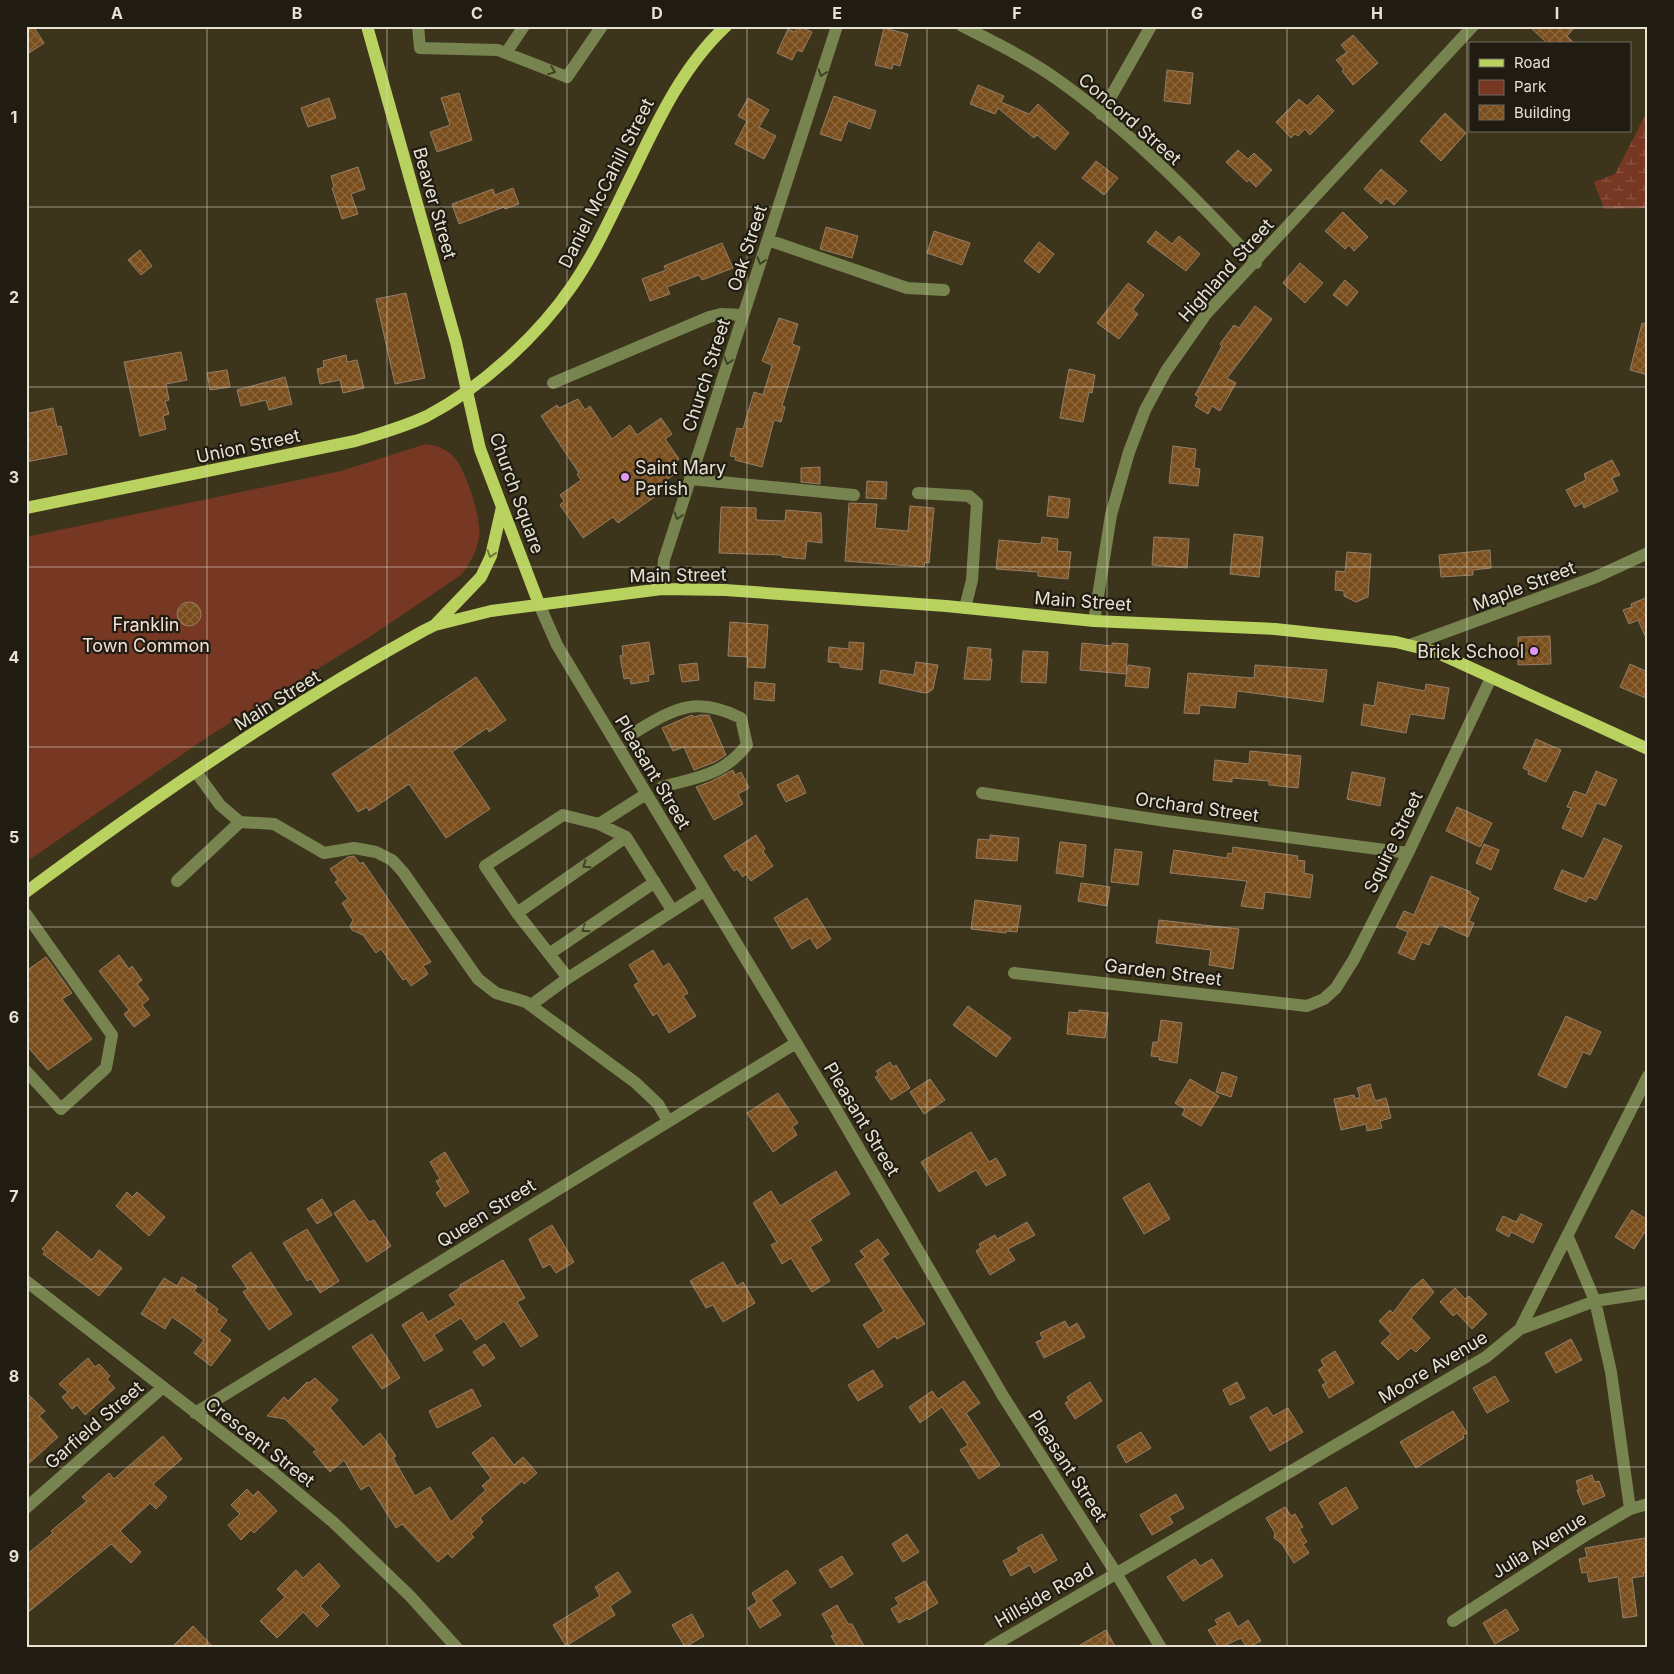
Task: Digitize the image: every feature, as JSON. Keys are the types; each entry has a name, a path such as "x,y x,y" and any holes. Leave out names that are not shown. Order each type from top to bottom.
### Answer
{"main road":[{"name":"Beaver Street","path":"367,26 456,342 467,391"},
{"name":"Daniel McCahill Street","path":"467,391 524,342 573,285 597,245 672,93 713,38 726,26"},
{"name":"Church Square","path":"467,391 480,449 539,604"},
{"name":"Union Street","path":"26,508 355,441 426,416 467,391"},
{"path":"435,625 481,577 491,556 502,507"},
{"name":"Main Street","path":"26,892 196,772 361,667 435,625 491,610 662,589 725,590 965,608 1094,621 1274,630 1410,645 1436,652 1648,748"}],"street":[{"path":"418,26 420,48 498,50 567,77 602,26"},
{"path":"506,53 524,26"},
{"name":"Oak Street","path":"553,383 709,317 721,314 744,315 837,26"},
{"name":"Concord Street","path":"962,26 1057,79 1101,114 1205,208 1256,263"},
{"path":"1101,114 1151,26"},
{"name":"Highland Street","path":"1094,621 1111,515 1129,452 1145,410 1166,371 1206,314 1256,263 1365,141 1474,26"},
{"path":"768,240 906,288 944,290"},
{"name":"Church Street","path":"662,589 664,560 744,315"},
{"path":"690,480 854,495"},
{"path":"918,493 969,496 977,503 972,580 965,608"},
{"name":"Maple Street","path":"1410,645 1596,577 1648,553"},
{"name":"Pleasant Street","path":"539,604 557,645 918,1246 1003,1396 1116,1573 1161,1648"},
{"name":"Squire Street","path":"1307,1006 1324,999 1336,988 1354,959 1408,853 1491,678"},
{"path":"630,735 677,709 701,705 721,708 741,718 747,745 734,761 706,776 662,787"},
{"path":"196,772 220,805 240,822 274,824 324,852 354,848 376,852 392,860 403,872 478,980 496,992 522,999 531,1005 549,1021 641,1087 658,1104 668,1121"},
{"name":"Orchard Street","path":"982,793 1166,821 1408,853"},
{"path":"599,824 646,794"},
{"path":"568,978 517,913 485,866 563,815 599,824 626,837 672,910"},
{"path":"177,881 240,822"},
{"path":"517,913 626,837"},
{"path":"549,954 655,882"},
{"path":"531,1005 568,978 704,891"},
{"path":"26,914 112,1035 106,1068 60,1109 26,1071"},
{"name":"Garden Street","path":"1014,973 1307,1006"},
{"name":"Queen Street","path":"195,1414 796,1042"},
{"name":"Moore Avenue","path":"1116,1573 1486,1357 1520,1329 1648,1076"},
{"path":"1568,1237 1595,1301 1611,1372 1630,1509"},
{"name":"Crescent Street","path":"26,1281 195,1414 274,1473 333,1522 410,1596 457,1648"},
{"path":"1520,1329 1595,1301 1648,1293"},
{"name":"Garfield Street","path":"26,1508 162,1388"},
{"name":"Julia Avenue","path":"1453,1621 1630,1509 1648,1504"},
{"name":"Hillside Road","path":"989,1648 1116,1573"}],"green space":[{"path":"1648,110 1648,208 1604,209 1594,182 1615,174"},
{"name":"Franklin Town Common","path":"426,444 445,450 456,460 467,480 475,506 479,529 477,547 461,575 371,636 209,736 26,862 26,537 341,471"}],"building":[{"path":"26,26 33,26 44,43 26,55"},
{"path":"798,26 812,32 802,52 797,50 792,60 777,53 788,29 795,32"},
{"path":"1529,26 1576,26 1567,36 1573,42 1546,42"},
{"path":"884,28 908,34 900,66 893,64 892,69 875,65"},
{"path":"1353,35 1378,63 1353,85 1342,71 1344,69 1336,60 1347,52 1341,45"},
{"path":"1167,70 1193,73 1190,104 1164,101"},
{"path":"978,85 1004,96 1001,102 1029,114 1038,104 1069,133 1055,150 1037,135 1034,138 998,108 995,114 970,104"},
{"path":"459,93 472,140 437,152 430,132 450,125 441,98"},
{"path":"1318,95 1334,111 1310,135 1305,129 1298,136 1295,134 1291,138 1276,122 1299,99 1307,106"},
{"path":"834,96 876,111 870,129 848,121 841,141 820,134"},
{"path":"329,98 336,118 308,127 301,108"},
{"path":"748,98 769,110 759,127 776,136 764,159 735,144 747,121 738,116"},
{"path":"1445,113 1466,133 1441,161 1420,141"},
{"path":"1238,150 1248,159 1254,153 1272,170 1256,187 1249,180 1247,182 1226,162"},
{"path":"1096,161 1118,178 1104,195 1082,178"},
{"path":"358,167 365,189 351,194 358,214 342,219 332,188 334,187 331,176"},
{"path":"1381,169 1407,191 1394,205 1386,198 1381,204 1364,189"},
{"path":"513,188 519,204 505,209 504,207 459,224 452,204 493,189 495,195"},
{"path":"1343,212 1368,237 1354,251 1349,245 1345,249 1325,231"},
{"path":"826,227 858,236 852,258 820,249"},
{"path":"934,231 970,243 962,265 927,253"},
{"path":"1156,231 1172,244 1179,236 1200,254 1186,271 1147,242"},
{"path":"1039,242 1054,254 1039,273 1024,261"},
{"path":"722,243 733,268 702,280 699,275 667,287 670,294 650,301 642,279 666,270 664,266"},
{"path":"140,250 152,266 141,275 128,260"},
{"path":"1300,263 1323,283 1305,303 1283,283"},
{"path":"1345,280 1358,292 1347,306 1333,295"},
{"path":"1128,283 1144,295 1133,310 1138,314 1119,339 1097,323"},
{"path":"406,293 425,378 395,384 376,299"},
{"path":"1255,306 1272,319 1227,378 1236,383 1220,411 1212,406 1208,414 1195,406 1199,397 1195,395 1222,346 1220,344 1234,325 1239,328"},
{"path":"779,318 798,324 792,344 800,347 782,406 785,407 781,422 774,420 762,467 735,460 736,457 730,456 737,428 743,429 754,392 763,395 772,365 762,361"},
{"path":"1642,323 1648,324 1648,375 1630,370"},
{"path":"181,352 187,380 166,384 169,400 165,401 169,414 163,416 166,429 140,436 124,362"},
{"path":"346,355 347,362 357,360 364,388 343,393 340,380 320,384 317,369 324,367 323,361"},
{"path":"1069,369 1095,375 1092,393 1089,392 1083,422 1060,418"},
{"path":"227,370 230,387 210,390 207,373"},
{"path":"285,377 292,404 269,410 266,400 241,406 237,390"},
{"name":"Saint Mary Parish","path":"578,399 585,410 590,406 612,439 630,425 637,435 661,418 672,434 665,439 679,459 668,467 673,475 656,488 660,493 618,523 613,517 583,538 560,505 564,501 560,495 581,480 577,474 579,473 541,416 557,405 559,408"},
{"path":"53,408 57,427 61,426 67,454 26,462 26,414"},
{"path":"1173,446 1196,449 1194,468 1200,469 1198,486 1169,483"},
{"path":"1612,460 1620,475 1612,478 1618,491 1584,508 1582,503 1575,507 1566,490 1586,480 1584,474"},
{"path":"820,467 820,484 801,482 801,468"},
{"path":"867,481 887,482 886,499 866,498"},
{"path":"1049,496 1070,499 1068,518 1047,516"},
{"path":"849,503 877,504 875,528 908,531 910,506 934,508 929,563 925,562 924,567 845,561"},
{"path":"721,507 756,508 756,520 785,521 786,510 821,513 822,543 807,541 805,559 782,557 782,555 719,553"},
{"path":"1234,534 1263,537 1259,577 1230,574"},
{"path":"1042,537 1058,539 1057,551 1071,552 1068,579 1038,576 1038,572 996,569 999,540 1041,544"},
{"path":"1154,537 1189,539 1187,568 1152,565"},
{"path":"1490,550 1491,568 1473,570 1473,575 1441,577 1439,555"},
{"path":"1347,552 1371,554 1368,597 1356,602 1344,596 1344,591 1335,590 1336,571 1345,572"},
{"path":"1648,597 1648,642 1638,620 1629,624 1623,610 1632,607 1631,604"},
{"path":"189,602 198,605 201,614 198,623 189,626 180,623 177,614 180,605"},
{"path":"730,622 768,625 765,668 747,667 748,657 728,656"},
{"name":"Brick School","path":"1550,636 1551,664 1518,665 1518,637"},
{"path":"649,642 654,674 648,675 649,681 631,684 630,678 624,679 620,656 623,655 622,646"},
{"path":"849,642 864,643 862,670 840,667 840,663 828,662 829,647 849,649"},
{"path":"1082,643 1112,646 1112,643 1128,644 1126,674 1080,670"},
{"path":"968,647 991,649 990,680 964,679"},
{"path":"1023,651 1048,652 1046,683 1021,682"},
{"path":"916,662 938,665 933,689 929,692 924,693 879,683 881,670 914,675"},
{"path":"697,663 699,680 682,682 679,665"},
{"path":"1630,664 1648,672 1648,699 1620,687"},
{"path":"1128,665 1150,668 1148,688 1125,686"},
{"path":"1255,665 1327,670 1323,702 1237,691 1235,708 1200,705 1199,714 1184,713 1188,673 1254,678"},
{"path":"476,677 506,720 489,732 487,728 452,752 490,809 446,838 409,784 369,811 367,807 358,812 332,774"},
{"path":"755,682 775,684 774,701 754,699"},
{"path":"1378,682 1425,691 1426,684 1449,688 1444,719 1410,714 1406,733 1361,725 1364,704 1374,706"},
{"path":"692,715 694,717 709,715 726,755 715,762 694,770 684,747 673,751 662,728"},
{"path":"1536,739 1561,750 1546,782 1528,774 1529,771 1523,768"},
{"path":"1250,751 1301,756 1298,788 1269,785 1269,781 1232,778 1232,782 1213,780 1215,760 1249,764"},
{"path":"733,770 735,775 741,772 749,788 738,794 743,804 714,820 696,787"},
{"path":"1596,771 1617,780 1605,806 1597,803 1582,837 1562,828 1571,808 1567,807 1574,791 1586,795"},
{"path":"1352,772 1385,778 1380,806 1347,799"},
{"path":"798,775 806,793 786,802 777,785"},
{"path":"1457,807 1492,823 1480,847 1446,831"},
{"path":"756,835 765,849 763,851 773,866 751,881 746,874 743,877 737,869 734,871 724,856"},
{"path":"990,835 1019,838 1017,861 976,858 978,839 990,840"},
{"path":"1604,838 1622,846 1596,900 1589,897 1586,902 1554,889 1562,870 1584,879"},
{"path":"1060,842 1086,845 1083,877 1056,873"},
{"path":"1484,844 1499,850 1491,870 1476,863"},
{"path":"1233,847 1298,856 1297,860 1305,861 1304,873 1313,875 1310,898 1265,892 1263,909 1241,906 1247,881 1170,873 1174,850 1227,858 1228,853 1232,854"},
{"path":"1115,849 1142,852 1138,885 1111,882"},
{"path":"354,856 360,864 363,862 431,962 423,966 428,974 411,986 406,978 403,980 381,949 376,953 363,935 352,930 350,926 353,920 342,903 348,899 335,882 338,880 330,869 348,857"},
{"path":"1431,876 1471,892 1470,894 1479,898 1469,921 1474,923 1468,937 1439,924 1429,945 1422,942 1414,960 1398,953 1408,932 1396,927 1404,911 1414,915"},
{"path":"1081,883 1110,887 1107,906 1078,901"},
{"path":"807,898 831,939 817,949 810,938 792,949 774,918"},
{"path":"975,900 1021,906 1017,932 1006,931 1006,933 971,929"},
{"path":"1159,920 1239,929 1233,969 1209,965 1211,950 1156,943"},
{"path":"653,950 663,967 669,963 688,993 683,996 696,1016 669,1033 657,1013 653,1016 634,985 639,982 629,965"},
{"path":"119,955 129,969 132,966 142,980 137,984 149,999 142,1005 150,1015 134,1027 124,1014 129,1010 99,971"},
{"path":"46,957 72,993 62,999 92,1039 48,1070 26,1045 26,971"},
{"path":"968,1006 1011,1038 996,1057 953,1025"},
{"path":"1079,1010 1108,1013 1105,1038 1067,1034 1069,1012 1079,1013"},
{"path":"1566,1016 1601,1032 1590,1055 1583,1052 1566,1088 1538,1075"},
{"path":"1161,1020 1182,1023 1177,1063 1159,1060 1160,1057 1151,1056 1153,1042 1158,1042"},
{"path":"890,1062 893,1067 896,1065 910,1088 891,1100 875,1077 879,1075 876,1071"},
{"path":"1222,1072 1237,1077 1231,1097 1216,1092"},
{"path":"930,1079 945,1100 924,1114 910,1092"},
{"path":"1190,1079 1219,1096 1201,1126 1182,1115 1185,1109 1175,1103"},
{"path":"1370,1084 1375,1101 1386,1098 1391,1118 1380,1121 1382,1128 1367,1131 1366,1124 1341,1130 1334,1099 1354,1095 1355,1099 1360,1097 1357,1088"},
{"path":"778,1093 798,1123 792,1127 797,1135 773,1152 747,1113"},
{"path":"971,1132 989,1162 996,1158 1006,1175 986,1186 976,1170 939,1192 921,1162"},
{"path":"445,1152 469,1192 445,1207 436,1193 441,1189 436,1181 440,1179 430,1162"},
{"path":"836,1171 850,1194 810,1220 822,1240 810,1247 830,1281 812,1292 791,1258 782,1264 771,1245 777,1242 753,1203 771,1191 780,1206"},
{"path":"1149,1183 1170,1219 1144,1234 1123,1198"},
{"path":"127,1192 132,1197 137,1192 165,1217 149,1236 116,1206"},
{"path":"322,1199 332,1215 317,1224 307,1209"},
{"path":"354,1200 369,1222 374,1220 391,1246 367,1262 334,1213"},
{"path":"1632,1210 1648,1220 1648,1227 1634,1249 1615,1237"},
{"path":"1521,1214 1542,1224 1533,1243 1511,1232 1509,1237 1496,1230 1503,1216 1516,1222"},
{"path":"1027,1222 1035,1235 1008,1249 1015,1260 990,1275 976,1251 981,1247 979,1244 995,1235 997,1239"},
{"path":"552,1225 574,1262 556,1273 550,1264 543,1268 529,1239"},
{"path":"307,1229 339,1281 320,1293 311,1279 307,1281 283,1243"},
{"path":"57,1231 92,1260 99,1250 122,1268 99,1296 43,1254 45,1251 42,1249"},
{"path":"878,1239 889,1254 882,1259 925,1324 897,1339 895,1336 878,1348 863,1325 884,1311 855,1264 865,1257 860,1251"},
{"path":"251,1252 292,1314 269,1330 243,1292 248,1289 232,1266"},
{"path":"503,1260 525,1298 517,1302 538,1336 521,1347 504,1321 476,1340 461,1318 434,1335 443,1350 424,1361 402,1325 422,1312 428,1322 456,1305 449,1295 461,1287 460,1285"},
{"path":"723,1262 737,1286 743,1282 755,1303 723,1322 713,1305 706,1308 690,1281"},
{"path":"182,1277 197,1286 194,1291 218,1309 216,1312 227,1320 219,1331 231,1340 211,1366 194,1353 204,1340 172,1317 165,1329 141,1314 164,1278 177,1286"},
{"path":"1423,1279 1434,1292 1411,1318 1430,1338 1416,1352 1411,1348 1398,1360 1381,1343 1391,1334 1379,1321 1390,1310 1393,1313 1411,1289"},
{"path":"1455,1288 1465,1299 1469,1296 1487,1314 1472,1329 1457,1313 1453,1316 1440,1302"},
{"path":"1065,1321 1069,1328 1077,1323 1085,1337 1044,1358 1036,1342 1043,1339 1040,1333"},
{"path":"372,1334 400,1378 382,1389 352,1347"},
{"path":"1571,1339 1582,1360 1556,1373 1545,1353"},
{"path":"485,1344 495,1358 483,1366 473,1352"},
{"path":"1335,1351 1354,1383 1329,1398 1322,1385 1326,1383 1318,1370 1324,1366 1321,1360"},
{"path":"88,1358 95,1367 99,1364 110,1376 107,1379 115,1388 85,1415 77,1405 72,1409 62,1397 68,1392 59,1384"},
{"path":"873,1370 883,1386 858,1401 848,1385"},
{"path":"1495,1376 1509,1401 1487,1413 1473,1388"},
{"path":"315,1378 338,1400 330,1408 363,1447 380,1433 396,1456 393,1458 415,1496 430,1487 451,1522 486,1490 482,1486 491,1478 472,1453 493,1437 514,1465 523,1457 537,1473 524,1484 522,1481 480,1518 483,1522 471,1534 474,1537 452,1558 448,1553 438,1562 402,1524 396,1528 369,1485 361,1490 344,1460 330,1472 313,1452 317,1450 285,1419 267,1416 284,1397 288,1401 307,1382 309,1383"},
{"path":"964,1381 980,1403 966,1413 1000,1465 979,1479 960,1450 968,1445 942,1407 920,1423 909,1407 932,1391 938,1399"},
{"path":"1090,1382 1102,1401 1075,1419 1065,1403 1069,1401 1067,1397"},
{"path":"1237,1382 1245,1398 1230,1405 1223,1390"},
{"path":"472,1389 481,1406 437,1428 429,1411"},
{"path":"26,1392 45,1411 39,1416 58,1437 26,1466"},
{"path":"1267,1407 1273,1416 1288,1408 1303,1432 1270,1451 1250,1417"},
{"path":"1453,1411 1467,1433 1463,1435 1464,1438 1416,1468 1400,1442"},
{"path":"1141,1432 1151,1448 1126,1463 1117,1446"},
{"path":"163,1436 182,1459 153,1484 167,1497 156,1509 150,1503 120,1531 141,1552 131,1563 111,1544 26,1614 26,1555 87,1501 82,1497 109,1473 114,1479"},
{"path":"1592,1475 1594,1482 1599,1481 1605,1496 1583,1505 1577,1490 1579,1489 1576,1481"},
{"path":"1346,1487 1358,1508 1332,1525 1319,1503"},
{"path":"247,1489 253,1496 258,1491 277,1511 254,1533 251,1530 241,1540 228,1525 240,1514 231,1505"},
{"path":"1176,1494 1184,1508 1169,1516 1173,1523 1152,1535 1140,1515"},
{"path":"1285,1507 1291,1516 1295,1514 1303,1527 1299,1529 1307,1542 1303,1544 1309,1553 1294,1563 1282,1544 1274,1538 1275,1533 1266,1518"},
{"path":"907,1534 919,1552 903,1562 892,1544"},
{"path":"1042,1534 1057,1560 1034,1573 1030,1565 1011,1576 1003,1561 1019,1552 1017,1548"},
{"path":"1645,1538 1648,1572 1643,1573 1644,1576 1632,1578 1637,1616 1623,1618 1618,1577 1589,1582 1587,1572 1582,1573 1579,1559 1587,1557 1585,1548"},
{"path":"842,1556 853,1574 831,1588 819,1570"},
{"path":"1195,1559 1200,1566 1212,1559 1223,1576 1183,1601 1167,1577"},
{"path":"319,1563 340,1586 320,1606 329,1615 317,1627 303,1612 277,1638 260,1621 285,1597 277,1589 296,1570 303,1578"},
{"path":"787,1570 796,1583 771,1600 781,1615 760,1628 748,1608 757,1602 752,1593"},
{"path":"618,1572 631,1592 610,1606 615,1615 566,1646 553,1625 600,1596 595,1587"},
{"path":"925,1581 938,1603 909,1620 907,1618 899,1623 891,1609 899,1604 895,1598"},
{"path":"837,1605 848,1624 852,1624 865,1648 838,1648 831,1636 834,1635 822,1614"},
{"path":"1506,1609 1519,1630 1495,1644 1483,1623"},
{"path":"1229,1612 1238,1627 1248,1620 1261,1641 1247,1648 1241,1638 1219,1648 1208,1630 1218,1625 1215,1620"},
{"path":"692,1614 704,1636 685,1647 672,1625"},
{"path":"193,1626 214,1648 171,1648"},
{"path":"1106,1630 1116,1648 1075,1648"}],"place":[{"name":"Saint Mary Parish","path":"625,477"},
{"name":"Brick School","path":"1534,651"}]}
